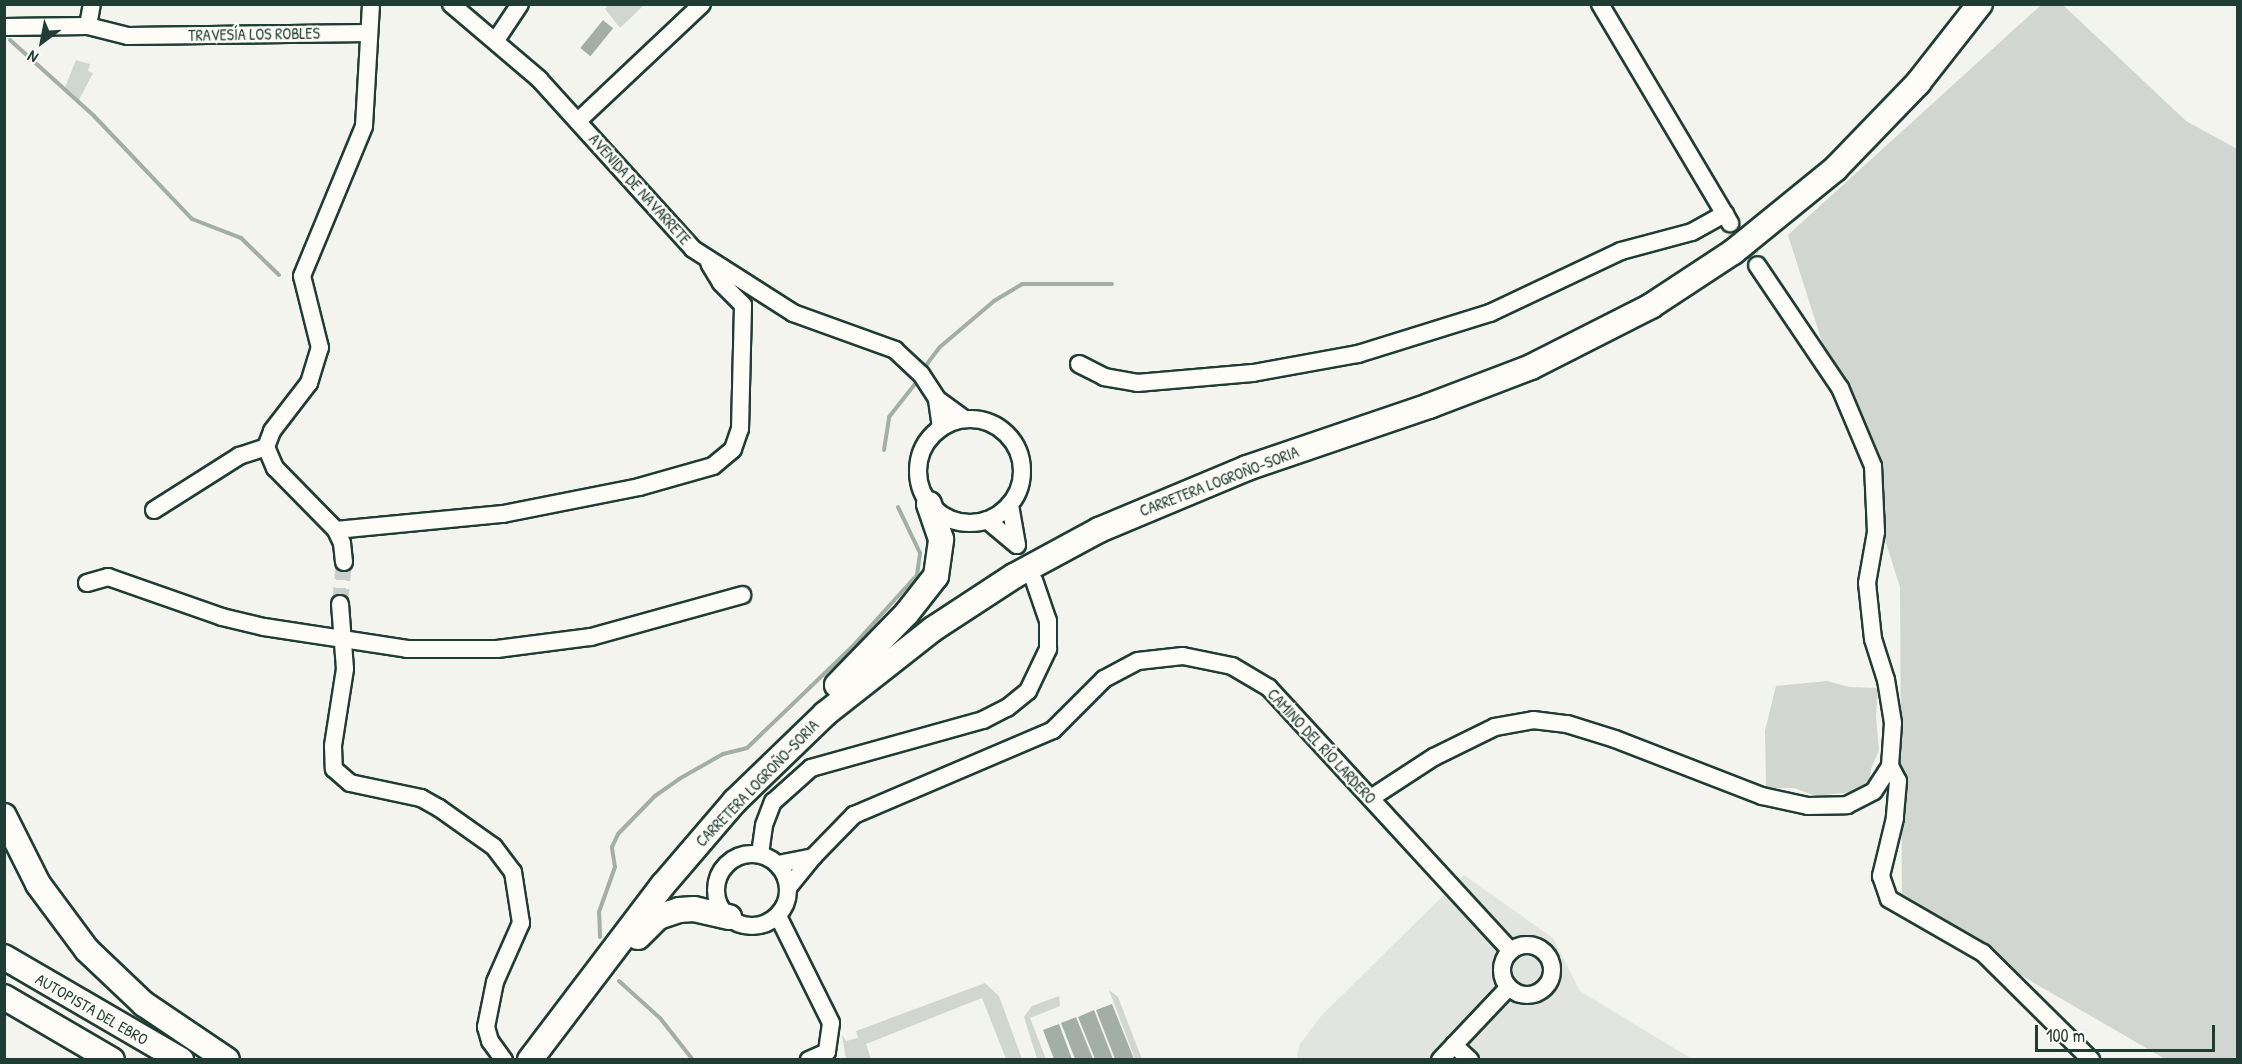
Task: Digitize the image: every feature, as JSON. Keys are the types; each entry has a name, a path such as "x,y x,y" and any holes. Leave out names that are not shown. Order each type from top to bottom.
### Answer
{"highway":[{"name":"CARRETERA LOGROÑO-SORIA","path":"534,1055 686,856 759,776 825,714 933,629 1014,576 1099,530 1184,492 1531,367 1612,327 1691,280 1780,216 1835,169 1918,83 1980,4"},
{"path":"686,856 714,812 742,778 856,668 928,588 941,559 941,539 929,504"},
{"path":"4,816 38,884 87,950 144,1004 227,1059"},
{"path":"534,1055 572,1020 658,917 693,909 729,917"},
{"name":"AUTOPISTA DEL EBRO","path":"4,957 181,1059"},
{"name":"AUTOPISTA DEL EBRO","path":"4,997 112,1059"},
{"path":"4,1009 103,1059"}],"street":[{"path":"88,26 92,4"},
{"path":"344,562 342,543 336,530 275,468 266,447 272,431 309,383 317,360 319,335 304,294 302,276 364,126 371,4"},
{"name":"AVENIDA DE NAVARRETE","path":"451,4 496,40 579,120 676,234 707,259 793,313 895,350 921,374 937,399"},
{"path":"496,40 520,4"},
{"path":"579,120 702,4"},
{"path":"1079,364 1104,377 1137,383 1253,373 1335,359 1391,346 1490,313 1621,251 1692,232 1728,218 1600,4"},
{"name":"TRAVESÍA LOS ROBLES","path":"4,27 88,26 139,35 369,33"},
{"path":"336,530 502,514 639,487 713,466 733,449 740,429 742,305 721,283 707,259"},
{"path":"1371,798 1434,757 1495,727 1533,720 1567,724 1616,739 1762,796 1808,806 1847,805 1874,791 1890,766 1893,723 1886,680 1873,639 1866,584 1876,532 1873,466 1840,387 1757,265"},
{"path":"937,399 965,419 994,425 1015,445 1022,471 1019,489 1010,505 987,520 960,522 941,515 929,504 919,483 918,464 925,445 941,428 965,419"},
{"path":"937,399 941,428"},
{"path":"154,510 239,456 266,447"},
{"path":"987,520 1020,551 1010,505"},
{"path":"87,583 108,577 222,617 343,642 407,649 497,649 536,644 634,628 742,595"},
{"path":"760,854 764,825 773,802 811,768 983,720 1007,708 1028,691 1048,649 1048,621 1034,580"},
{"path":"340,604 345,669 333,746 334,769 339,775 359,786 421,798 439,808 494,847 513,872 521,923 495,982 486,1027 490,1041 504,1059"},
{"name":"CAMINO DEL RÍO LARDERO","path":"789,887 813,857 854,814 1053,730 1104,679 1138,661 1183,656 1232,666 1269,688 1511,951"},
{"path":"1890,766 1898,781 1895,818 1881,876 1889,899 1983,953 2091,1059"},
{"path":"760,854 778,864 789,887 785,905 778,916 754,926 729,917 716,894 720,874 733,859 760,854"},
{"path":"778,864 813,857"},
{"path":"778,916 831,1023 827,1052 809,1059"},
{"path":"1519,946 1536,946 1550,958 1552,967 1548,984 1542,990 1525,995 1509,987 1503,965 1511,951 1519,946"},
{"path":"1440,1059 1509,987"},
{"path":"1454,1045 1470,1059"}],"shaded area":[{"path":"608,5 644,5 620,28 605,9"},
{"path":"2041,5 2063,5 2186,121 2237,149 2237,1059 2165,1059 1902,906 1900,587 1788,235"},
{"path":"603,20 613,28 590,56 580,48"},
{"path":"76,60 90,64 88,71 93,73 79,100 65,87"},
{"path":"1827,681 1849,687 1878,688 1876,716 1879,750 1871,769 1869,790 1816,796 1794,788 1766,788 1765,731 1776,686"},
{"path":"1464,875 1553,938 1580,991 1692,1059 1296,1060 1300,1044 1321,1016"},
{"path":"985,983 999,996 1022,1059 1006,1059 982,998 866,1044 871,1059 846,1059 842,1035 846,1041 858,1038 856,1031"},
{"path":"1109,990 1118,997 1142,1059 1135,1059"},
{"path":"1059,996 1060,1006 1030,1018 1046,1059 1037,1059 1024,1017 1032,1006"},
{"path":"1112,1004 1134,1059 1115,1059 1096,1010"},
{"path":"1094,1010 1113,1059 1095,1059 1078,1017"},
{"path":"1076,1017 1093,1059 1075,1059 1061,1023"},
{"path":"1059,1024 1072,1059 1054,1059 1043,1030"}],"waterway":[{"path":"10,40 94,116 192,219 241,238 279,275"},
{"path":"927,364 940,347 994,301 1022,284 1112,284"},
{"path":"884,450 889,417 915,384"},
{"path":"600,937 599,912 615,867 612,847 618,834 655,796 679,779 723,754 747,748 852,647 917,575 920,553 898,507"},
{"path":"619,981 660,1018 693,1060"}],"tunnel":[{"path":"1730,223 1757,265"},
{"path":"340,604 344,562"}]}
